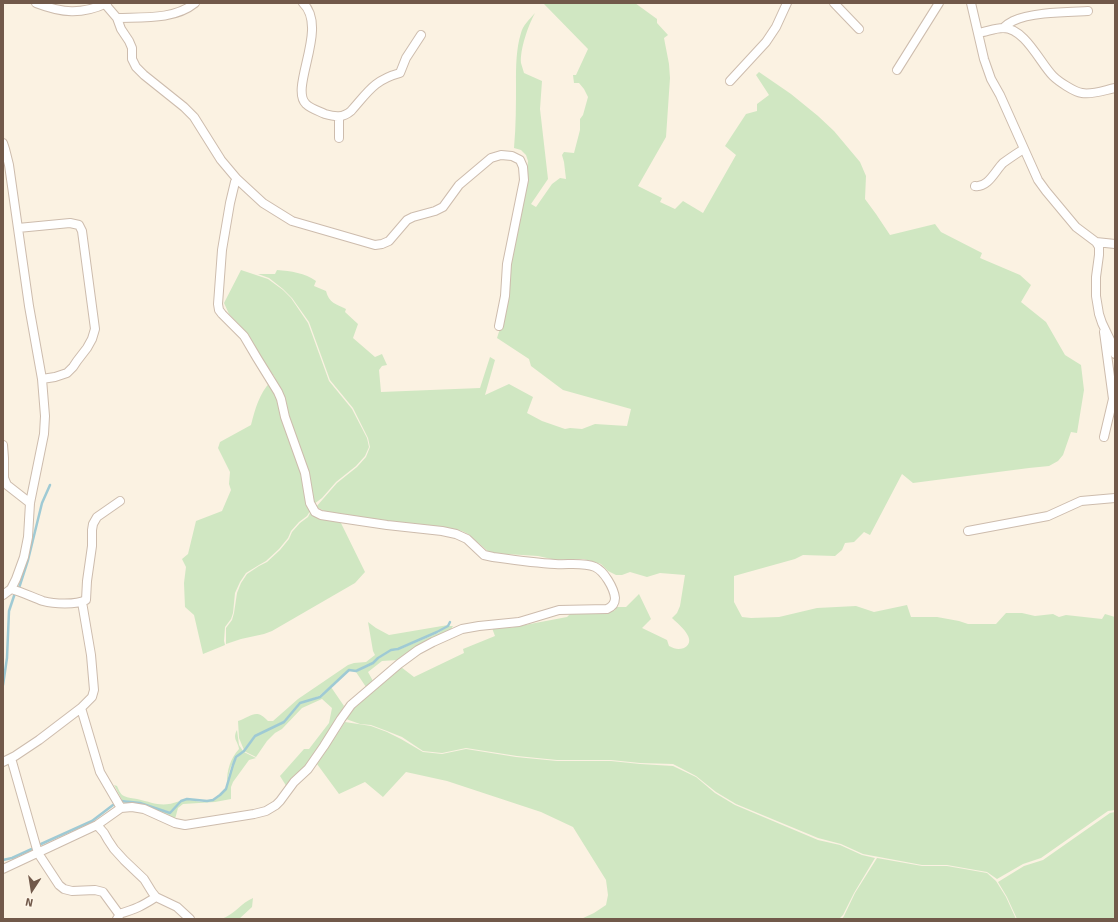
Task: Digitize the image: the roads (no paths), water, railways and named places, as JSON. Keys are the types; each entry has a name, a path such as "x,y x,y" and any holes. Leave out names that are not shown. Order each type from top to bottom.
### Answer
{"street":[{"path":"36,3 58,11 69,12 86,11 106,4 117,18 121,29 129,41 132,48 132,59 136,67 194,117 221,160 237,179 263,203 292,221 375,245 382,244 389,241 407,220 442,207 459,185 491,158 500,155 512,156 520,160 523,167 524,180 507,264 505,296 499,326"},
{"path":"117,18 149,17 174,14 195,3"},
{"path":"303,3 311,17 312,37 302,85 302,96 305,104 331,116 339,117 347,115 373,85 388,76 400,73 406,58 421,35"},
{"path":"730,81 766,42 776,26 787,3"},
{"path":"834,3 859,29"},
{"path":"898,70 939,3"},
{"path":"970,3 984,59 991,79 1000,95 1038,180 1076,227 1096,242 1099,248 1096,296 1102,323 1113,399 1104,436"},
{"path":"978,33 1002,28 1012,21 1020,18 1044,14 1088,11"},
{"path":"1002,28 1016,33 1029,44 1053,76 1076,91 1090,93 1115,88"},
{"path":"339,117 339,138"},
{"path":"3,143 9,165 28,306 42,379 45,416 44,434 30,504 28,537 24,557 11,589 3,595"},
{"path":"975,186 980,186 986,183 1003,164 1024,148"},
{"path":"3,869 97,825 121,808 144,808 175,823 185,825 266,811 280,801 294,782 308,769 351,705 399,664 418,650 462,629 519,622 559,610 607,609 612,607 614,602 615,597 609,582 602,572 594,567 582,564 554,564 493,557 484,555 471,542 456,534 340,518 314,512 310,503 305,474 278,392 244,336 225,318 219,310 218,304 222,250 230,203 237,179"},
{"path":"18,228 70,223 79,225 82,231 95,329 92,339 73,367 67,373 42,379"},
{"path":"1096,242 1115,244"},
{"path":"1102,323 1115,354"},
{"path":"3,445 4,478 7,485 30,504"},
{"path":"968,531 1048,516 1081,501 1115,498"},
{"path":"11,589 44,601 67,603 82,602 86,600 93,524 97,517 120,501"},
{"path":"3,762 39,740 81,708 92,697 94,690 91,655 82,602"},
{"path":"81,708 100,772 121,808"},
{"path":"11,758 38,853 64,889 72,891 95,890 102,892 118,916 143,906 156,897"},
{"path":"97,825 114,849 144,879 156,897 176,907 190,919"}],"waterway":[{"path":"19,588 28,560 42,503 50,485"},
{"path":"3,685 7,658 9,611 15,593"},
{"path":"121,801 140,803 170,813 181,801 187,799 207,801 213,800 226,789 236,757 244,751 255,736 284,722 300,703 320,697 349,670 356,671 373,663 391,650 398,649 437,632 448,626 450,622"},
{"path":"41,844 92,821 113,805"},
{"path":"3,860 12,858 34,848"}]}
